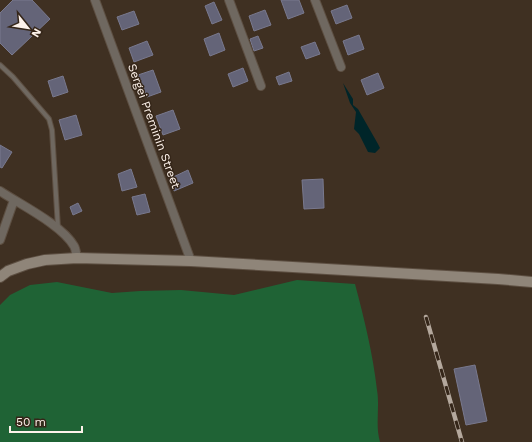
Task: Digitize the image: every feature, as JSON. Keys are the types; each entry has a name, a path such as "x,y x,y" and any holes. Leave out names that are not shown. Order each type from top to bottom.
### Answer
{"street":[{"name":"Sergei Preminin Street","path":"95,0 191,261"},
{"path":"229,0 261,86"},
{"path":"315,0 341,67"},
{"path":"0,191 58,228 70,239 75,248 77,258"},
{"path":"0,240 14,200"},
{"path":"0,276 8,271 27,264 45,260 77,258 191,261 532,282"}],"lane":[{"path":"0,65 13,77 49,119 52,130 58,228"}],"green space":[{"path":"297,280 355,284 373,363 378,396 378,429 380,442 0,442 0,305 10,295 30,285 57,282 112,293 181,290 234,295"}],"water":[{"path":"343,83 353,99 353,105 358,109 380,148 375,153 368,152 359,134 354,129 356,112 350,103"}],"building":[{"path":"13,0 32,0 50,19 12,55 0,43 0,13"},
{"path":"281,0 299,0 304,13 288,19"},
{"path":"214,2 222,20 212,24 205,6"},
{"path":"347,5 352,18 336,24 331,11"},
{"path":"265,10 271,25 254,31 249,16"},
{"path":"134,11 139,24 122,30 117,17"},
{"path":"219,33 225,50 210,56 204,39"},
{"path":"359,35 364,49 348,55 343,41"},
{"path":"258,36 263,48 254,51 250,39"},
{"path":"147,41 153,55 134,62 129,48"},
{"path":"315,42 320,54 306,59 301,47"},
{"path":"243,68 248,81 233,87 228,74"},
{"path":"153,70 161,92 147,97 138,75"},
{"path":"289,72 292,81 279,85 276,77"},
{"path":"378,73 384,88 367,95 361,80"},
{"path":"63,76 68,92 53,97 48,81"},
{"path":"173,110 180,129 163,135 156,116"},
{"path":"76,115 82,135 65,140 59,120"},
{"path":"0,145 12,152 2,168 0,167"},
{"path":"131,169 137,187 122,191 118,174"},
{"path":"188,170 193,183 174,191 169,179"},
{"path":"323,179 324,208 304,209 302,180"},
{"path":"145,194 150,212 137,215 132,197"},
{"path":"78,203 82,211 73,215 70,207"},
{"path":"475,365 487,421 466,425 454,369"}],"railway":[{"path":"426,317 462,442"}]}
